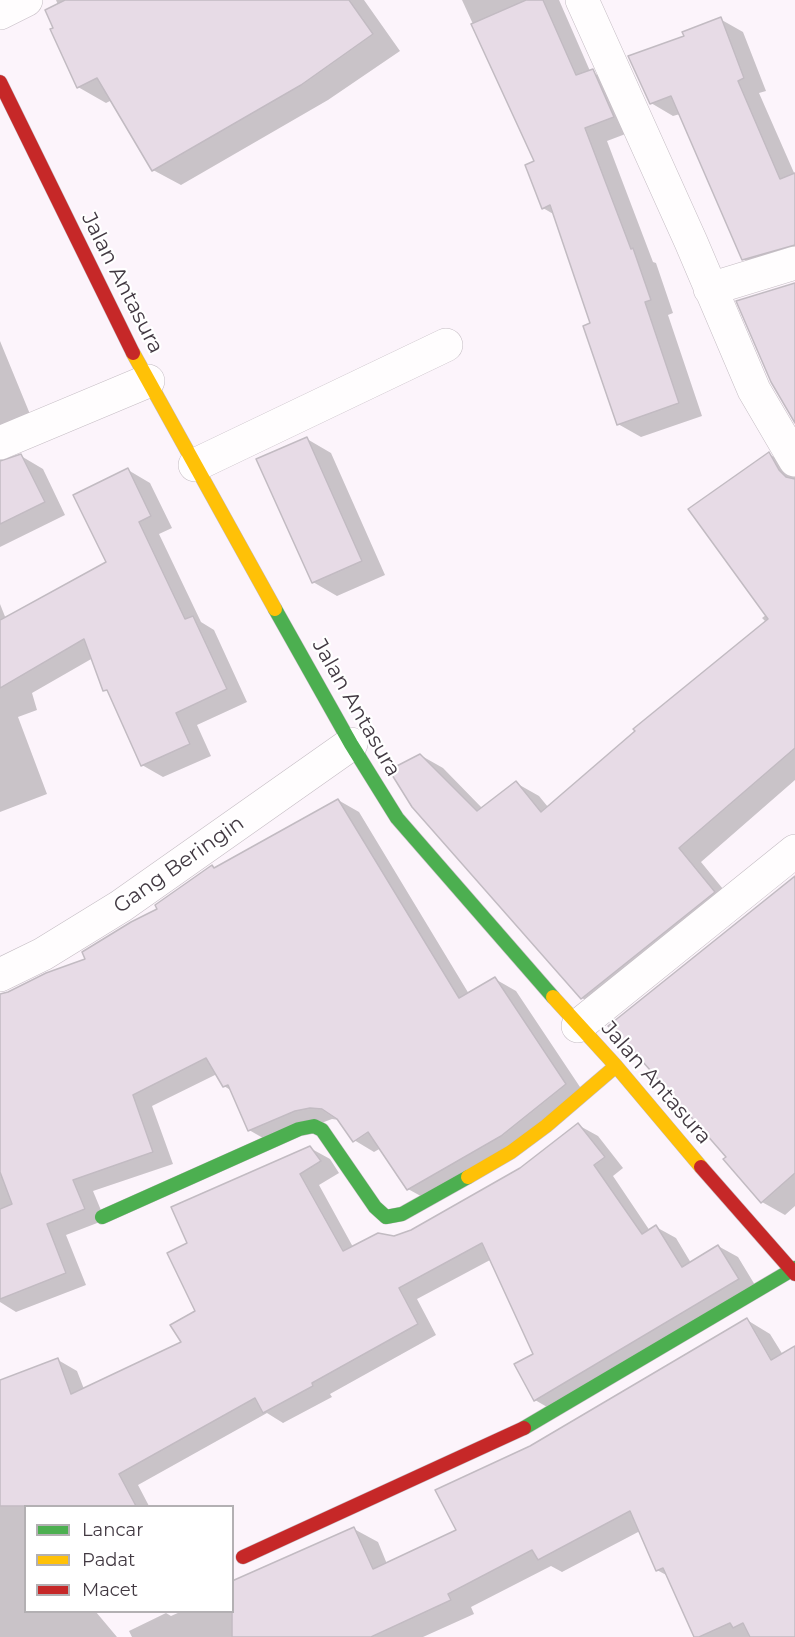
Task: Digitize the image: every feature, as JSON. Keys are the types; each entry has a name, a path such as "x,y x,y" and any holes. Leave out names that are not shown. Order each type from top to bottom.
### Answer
{"main road":[{"name":"Jalan Antasura","path":"0,82 9,120 148,381 351,744 397,818 794,1271"},
{"path":"102,1217 299,1129 314,1125 322,1130 375,1207 386,1217 394,1217 511,1152 546,1126 616,1066"},
{"path":"243,1557 521,1430 794,1271"}],"street":[{"path":"0,13 26,0"},
{"path":"582,0 754,390 795,460"},
{"path":"710,289 795,263"},
{"path":"195,465 447,345"},
{"path":"0,442 148,381"},
{"name":"Gang Beringin","path":"0,975 44,954 121,906 351,744"},
{"path":"578,1026 795,851"}],"building":[{"path":"65,0 349,0 373,34 301,85 152,171 97,78 77,88 50,29 53,28 45,10"},
{"path":"526,0 543,0 576,75 593,69 614,117 585,128 631,249 633,248 651,300 645,302 679,403 617,425 583,326 590,323 550,205 542,209 525,165 534,161 471,24"},
{"path":"721,17 744,78 738,81 780,179 795,173 795,245 742,260 671,96 650,104 628,56 684,36 682,32"},
{"path":"795,283 795,423 771,382 736,301"},
{"path":"307,437 362,561 312,583 256,459"},
{"path":"769,452 779,470 786,477 795,479 795,748 679,848 715,892 581,999 412,807 389,770 420,754 477,811 516,781 541,812 635,731 633,729 768,619 688,509"},
{"path":"21,454 45,502 0,524 0,461"},
{"path":"128,468 151,516 139,522 185,619 193,616 227,689 176,713 190,744 141,766 107,690 103,691 84,639 0,688 0,620 106,562 73,495"},
{"path":"338,799 459,998 495,977 566,1084 501,1136 407,1190 368,1132 353,1142 337,1119 322,1109 310,1108 295,1111 248,1131 228,1085 223,1087 206,1058 133,1095 153,1152 73,1180 85,1209 47,1224 66,1273 0,1299 0,1209 12,1204 0,1172 0,994 46,973 85,959 82,952 157,909 155,905 212,865 214,868"},
{"path":"795,876 795,1173 761,1203 723,1159 726,1157 636,1054 608,1026"},
{"path":"578,1123 605,1157 594,1165 642,1234 656,1225 682,1267 718,1245 739,1279 534,1401 514,1364 533,1354 482,1243 399,1288 418,1324 263,1413 255,1398 119,1474 135,1505 0,1506 0,1380 58,1358 71,1394 181,1342 170,1325 195,1311 167,1253 187,1243 171,1207 310,1146 321,1161 300,1174 343,1251 378,1233 394,1236 411,1230 520,1168"},
{"path":"747,1318 771,1360 795,1346 795,1637 750,1637 743,1623 733,1628 730,1623 699,1637 694,1637 663,1568 656,1571 630,1511 538,1560 532,1550 448,1594 451,1600 371,1637 232,1637 234,1580 354,1527 373,1569 456,1530 435,1490 530,1446"}],"traffic: fast":[{"path":"275,609 351,744 397,818 553,997"},
{"path":"102,1217 299,1129 314,1126 322,1130 375,1207 386,1217 402,1214 468,1177"},
{"path":"524,1428 795,1268"}],"traffic: slow":[{"path":"133,353 275,609"},
{"path":"553,997 616,1066 701,1167"},
{"path":"468,1177 511,1152 546,1126 616,1066"}],"traffic: jam":[{"path":"0,82 133,353"},
{"path":"701,1167 795,1274"},
{"path":"243,1557 524,1428"}]}
